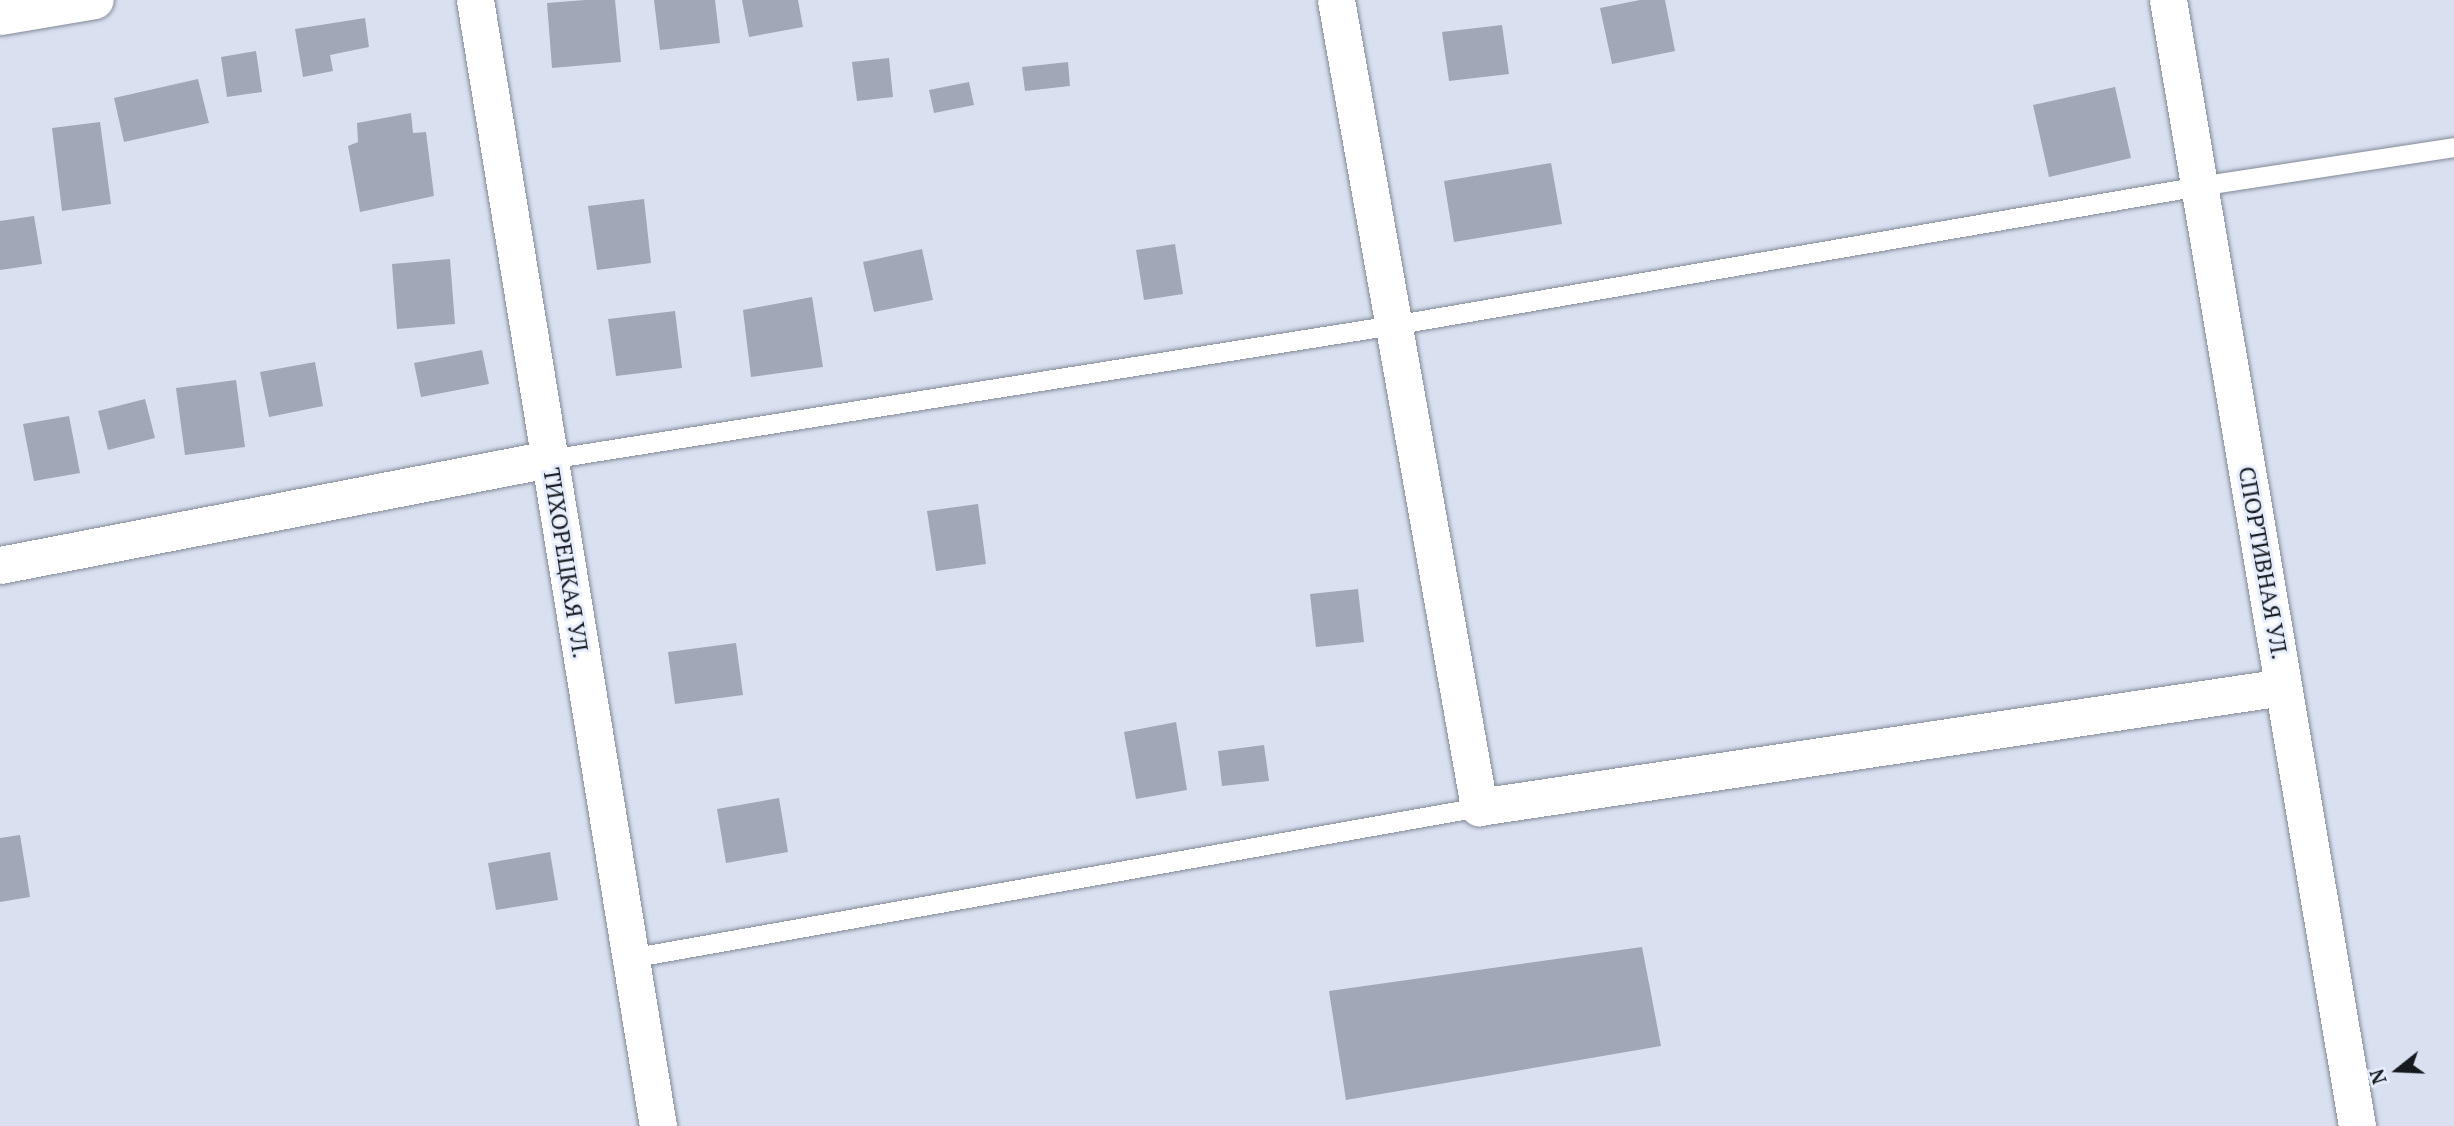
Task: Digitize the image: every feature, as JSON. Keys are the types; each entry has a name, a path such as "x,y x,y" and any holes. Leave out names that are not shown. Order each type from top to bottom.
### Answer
{"street":[{"path":"0,16 95,0"},
{"name":"ТИХОРЕЦКАЯ УЛ.","path":"475,0 658,1126"},
{"path":"1336,0 1479,807 2283,687"},
{"name":"СПОРТИВНАЯ УЛ.","path":"2168,0 2357,1126"},
{"path":"0,565 549,459"}],"lane":[{"path":"549,459 1394,325 2199,186 2454,147"},
{"path":"630,958 1479,807"}],"building":[{"path":"615,0 621,62 552,68 547,3"},
{"path":"654,0 715,0 720,43 660,50"},
{"path":"742,0 798,0 803,27 749,37"},
{"path":"1640,0 1665,0 1675,51 1612,64 1600,8"},
{"path":"365,18 369,47 330,55 333,71 303,77 295,29"},
{"path":"1502,25 1509,74 1449,81 1442,32"},
{"path":"256,51 262,92 227,97 221,57"},
{"path":"889,58 893,97 857,101 852,62"},
{"path":"1068,62 1070,86 1025,91 1022,67"},
{"path":"198,79 209,123 124,142 114,98"},
{"path":"969,82 974,105 934,113 929,90"},
{"path":"2115,87 2131,158 2049,177 2033,105"},
{"path":"411,113 413,133 426,132 434,196 360,212 348,146 358,142 357,123"},
{"path":"100,122 111,204 62,211 52,128"},
{"path":"1551,163 1562,224 1454,242 1444,181"},
{"path":"644,199 651,263 597,270 588,206"},
{"path":"34,216 42,264 0,270 0,221"},
{"path":"1175,244 1183,294 1144,300 1136,250"},
{"path":"922,249 933,300 874,312 863,262"},
{"path":"450,259 455,324 397,329 392,264"},
{"path":"812,297 823,367 751,377 743,310"},
{"path":"675,311 682,368 616,376 608,319"},
{"path":"482,350 489,384 421,397 414,363"},
{"path":"315,362 323,406 269,417 260,372"},
{"path":"236,380 245,447 185,455 176,388"},
{"path":"145,399 155,438 108,450 98,411"},
{"path":"69,416 80,473 34,481 23,424"},
{"path":"978,504 986,564 936,571 927,511"},
{"path":"1358,589 1364,642 1316,647 1310,594"},
{"path":"736,643 743,695 675,704 668,652"},
{"path":"1176,722 1187,790 1136,799 1124,732"},
{"path":"1264,745 1269,781 1222,786 1218,751"},
{"path":"779,798 788,852 726,863 717,809"},
{"path":"20,835 30,897 0,902 0,838"},
{"path":"550,852 558,900 496,910 488,863"},
{"path":"1642,947 1661,1046 1346,1100 1329,991"}]}
